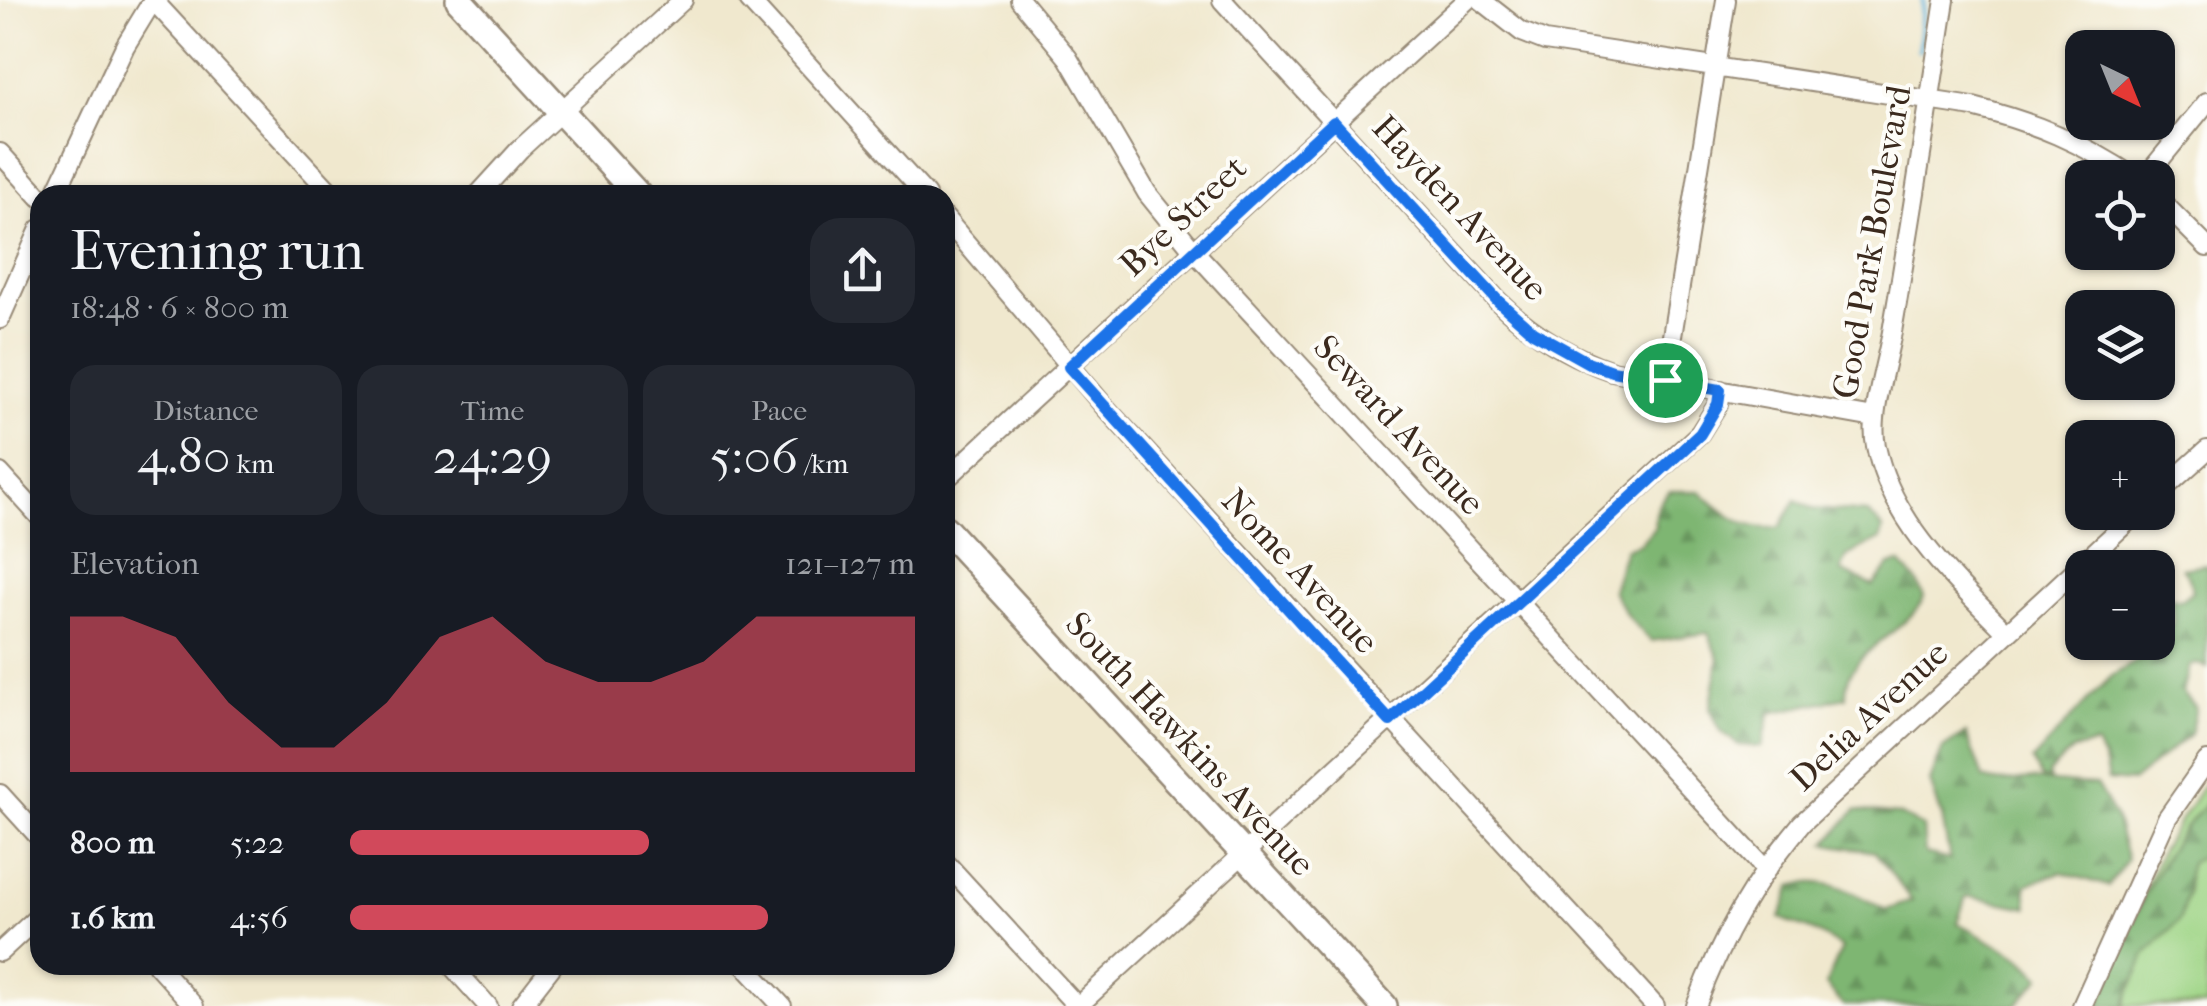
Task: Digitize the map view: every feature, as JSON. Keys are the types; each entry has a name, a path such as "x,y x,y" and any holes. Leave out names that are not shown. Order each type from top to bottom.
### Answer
{"main road":[{"path":"459,0 629,185"},
{"name":"South Hawkins Avenue","path":"955,541 1384,1006"}],"street":[{"path":"60,185 125,46 153,0 324,185"},
{"path":"488,185 561,111 683,0"},
{"path":"749,0 917,185"},
{"name":"Seward Avenue","path":"1020,0 1068,58 1147,193 1194,251 1764,868"},
{"name":"Hayden Avenue","path":"1222,0 1498,301 1533,332 1612,371 1874,418"},
{"name":"Bye Street","path":"955,471 1467,0"},
{"path":"1481,0 1522,32 1545,41 1973,107 2050,129 2106,160"},
{"path":"1665,380 1726,0"},
{"name":"Good Park Boulevard","path":"1945,0 1894,325 1874,418 1876,446 1901,511 1920,539 2006,632"},
{"path":"2160,160 2207,102"},
{"path":"0,154 30,186"},
{"path":"2175,215 2207,247"},
{"name":"Nome Avenue","path":"955,230 1069,367 1655,1006"},
{"path":"0,320 30,252"},
{"path":"955,873 1078,1006 1700,434 1718,404 1720,390"},
{"path":"2175,479 2207,450"},
{"path":"0,473 30,506"},
{"name":"Delia Avenue","path":"1696,1006 1726,932 1764,868 1810,814 2118,530"},
{"path":"2082,1006 2167,818 2207,761"},
{"path":"0,794 30,827"},
{"path":"0,952 30,925"},
{"path":"166,975 194,1006"},
{"path":"460,975 488,1006"},
{"path":"521,1006 545,975"},
{"path":"753,975 782,1006"}],"green space":[{"path":"1670,491 1700,491 1727,514 1757,527 1780,527 1796,500 1813,509 1868,513 1883,528 1881,539 1847,556 1841,571 1873,586 1890,565 1900,563 1924,597 1904,622 1854,667 1846,697 1770,713 1762,747 1738,745 1721,731 1710,709 1719,658 1708,633 1651,641 1628,617 1612,590 1625,549 1640,544 1655,526 1657,507"},
{"path":"2207,564 2207,668 2190,665 2183,693 2196,708 2190,734 2132,782 2108,780 2096,745 2074,749 2048,773 2050,780 2042,779 2032,761 2112,676 2137,660 2175,660 2175,599 2181,600 2192,591 2182,568"},
{"path":"1966,733 1983,778 1999,782 2031,779 2096,785 2115,817 2127,860 2108,886 2061,872 2026,885 2028,908 1966,896 1957,923 2023,959 2041,977 2015,1006 1843,1005 1826,985 1842,948 1816,932 1780,918 1792,886 1829,885 1886,910 1912,901 1875,852 1826,844 1856,810 1899,815 1923,827 1925,854 1950,860 1930,782 1943,748"},
{"path":"2207,779 2207,1006 2094,1006 2162,849"},
{"path":"2207,803 2207,854 2190,863 2180,919 2145,955 2124,1006 2099,1006 2157,872 2171,847"}],"waterway":[{"path":"1919,50 1923,0"}],"route":[{"path":"1334,122 1498,301 1533,332 1587,362 1612,371 1665,380 1720,390 1718,404 1700,434 1390,721 1069,367 1334,122"}]}
